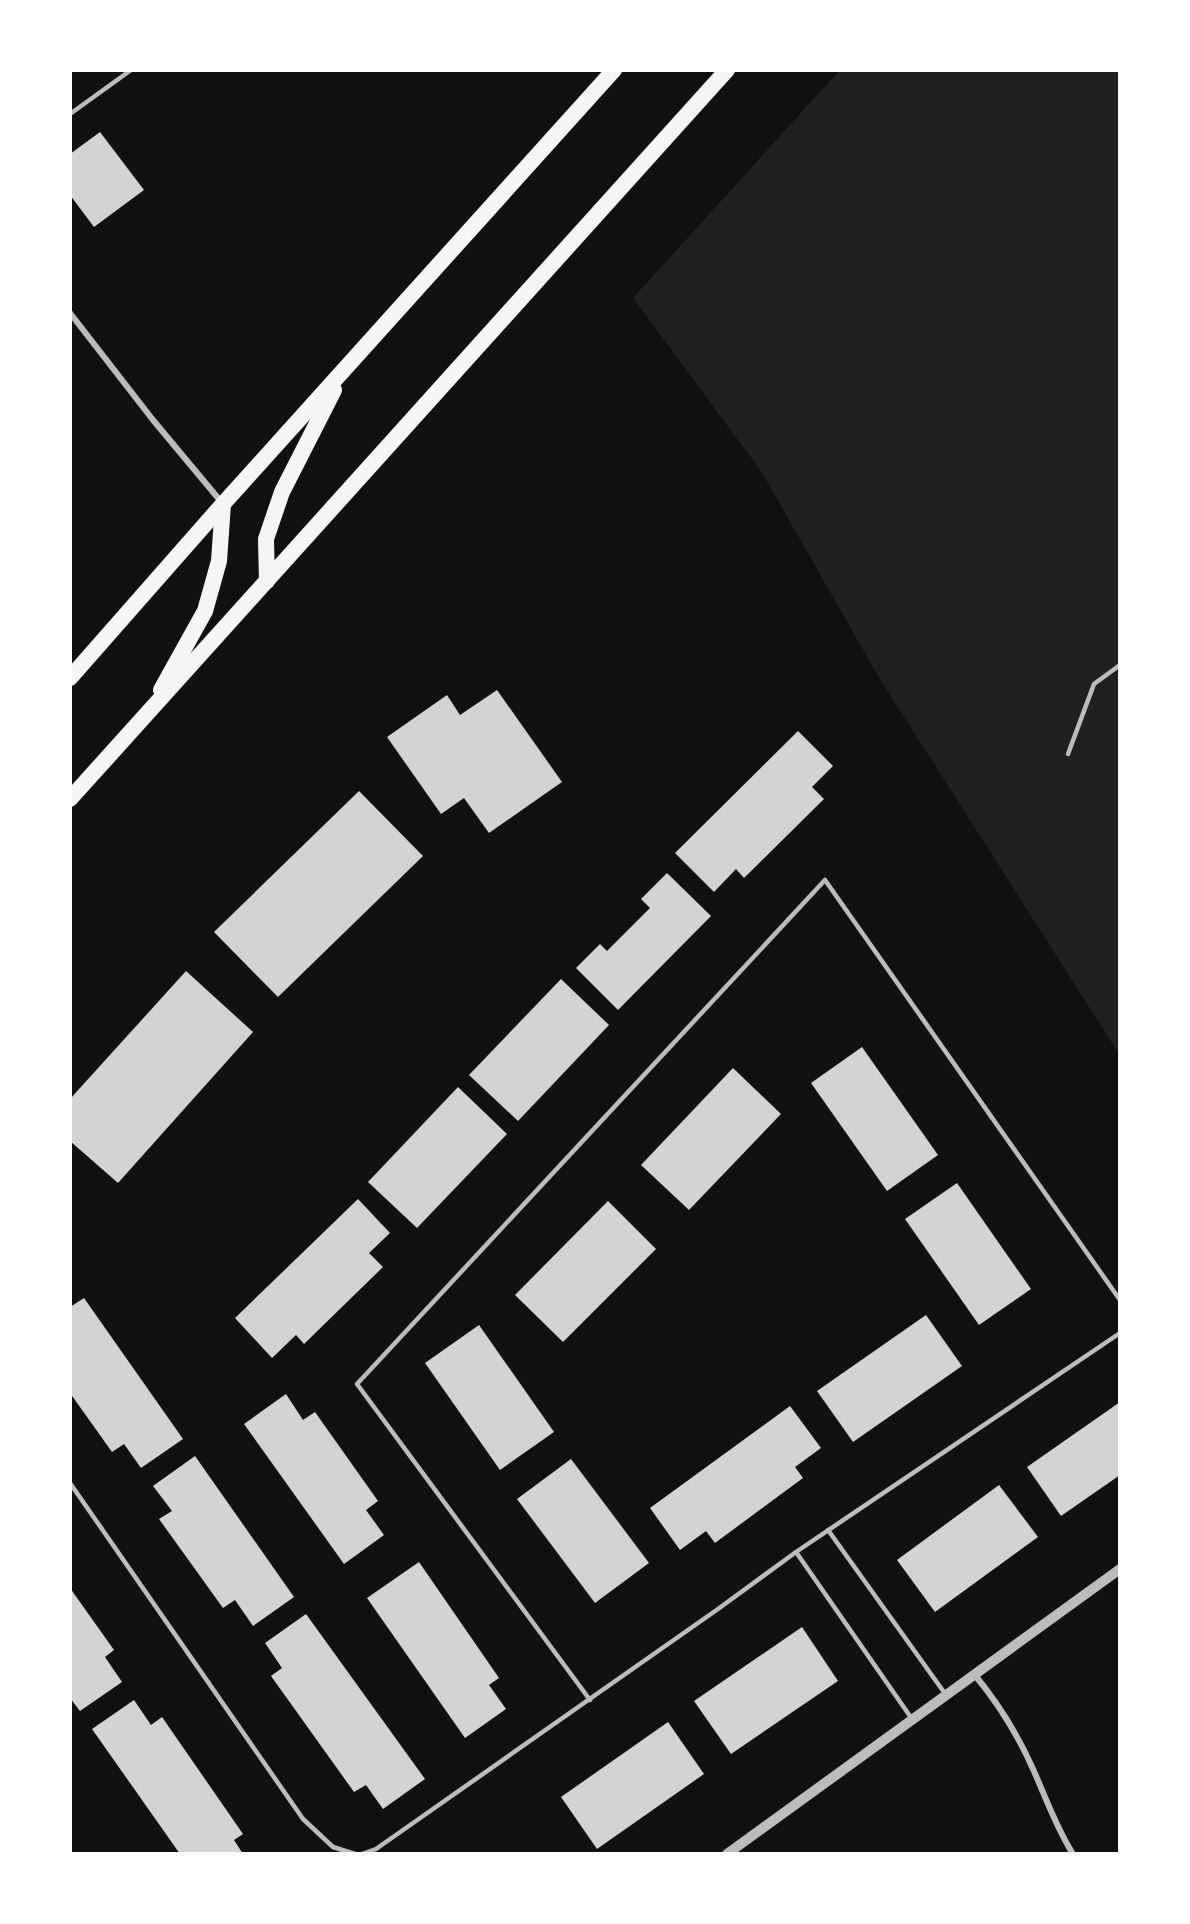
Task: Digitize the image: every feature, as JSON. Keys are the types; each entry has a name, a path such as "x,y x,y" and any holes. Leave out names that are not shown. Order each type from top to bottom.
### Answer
{"highway":[{"path":"70,678 223,504 614,70"},
{"path":"70,799 727,70"},
{"path":"267,581 266,539 282,492 346,368"},
{"path":"144,719 205,611 219,561 223,504"}],"street":[{"path":"70,313 153,420 223,504"},
{"path":"727,1854 1119,1569"},
{"path":"975,1674 999,1706 1032,1767 1060,1833 1073,1854"}],"lane":[{"path":"70,114 131,70"},
{"path":"1068,754 1094,684 1119,664"},
{"path":"590,1700 357,1384 825,880 1119,1300"},
{"path":"362,1854 376,1850 796,1552 1119,1333"},
{"path":"70,1483 303,1818 333,1848 355,1854"},
{"path":"828,1530 946,1695"},
{"path":"796,1552 912,1719"}],"shaded area":[{"path":"839,71 1119,71 1119,1054 878,676 761,471 633,298"}],"building":[{"path":"100,132 144,190 94,227 70,195 70,154"},
{"path":"497,690 562,782 489,833 464,798 441,814 387,737 447,695 460,715"},
{"path":"798,731 833,766 812,787 824,799 744,878 736,869 714,892 675,853"},
{"path":"359,791 423,856 278,997 214,932"},
{"path":"667,873 711,916 618,1010 576,968 600,944 607,951 650,908 641,899"},
{"path":"186,971 253,1032 118,1183 70,1141 70,1099"},
{"path":"561,979 609,1025 518,1121 469,1075"},
{"path":"862,1047 938,1155 887,1191 811,1083"},
{"path":"733,1068 781,1114 689,1210 641,1165"},
{"path":"458,1087 507,1134 417,1228 368,1182"},
{"path":"957,1183 1031,1289 979,1325 905,1219"},
{"path":"358,1199 390,1233 369,1253 383,1267 304,1344 296,1335 272,1358 235,1318"},
{"path":"608,1201 656,1249 563,1342 515,1295"},
{"path":"84,1298 183,1439 141,1468 124,1444 112,1452 70,1393 70,1307"},
{"path":"926,1315 962,1366 853,1442 817,1391"},
{"path":"479,1325 554,1432 500,1470 425,1363"},
{"path":"286,1394 303,1420 315,1412 378,1501 366,1510 384,1535 344,1564 244,1424"},
{"path":"1120,1402 1120,1475 1061,1516 1027,1467"},
{"path":"790,1406 821,1448 795,1467 803,1478 715,1543 706,1531 680,1550 650,1508"},
{"path":"195,1456 294,1597 253,1626 235,1600 223,1608 159,1519 172,1511 153,1486"},
{"path":"571,1459 649,1563 595,1603 517,1499"},
{"path":"999,1485 1038,1537 935,1612 897,1560"},
{"path":"419,1562 499,1678 489,1685 506,1709 465,1738 367,1598"},
{"path":"70,1588 114,1650 105,1657 122,1682 80,1711 70,1698"},
{"path":"306,1614 425,1779 383,1809 366,1785 354,1792 271,1676 282,1668 265,1643"},
{"path":"802,1627 838,1681 731,1754 694,1701"},
{"path":"134,1700 151,1725 162,1717 243,1834 234,1840 243,1854 180,1854 92,1729"},
{"path":"668,1722 704,1774 597,1849 561,1797"}]}
